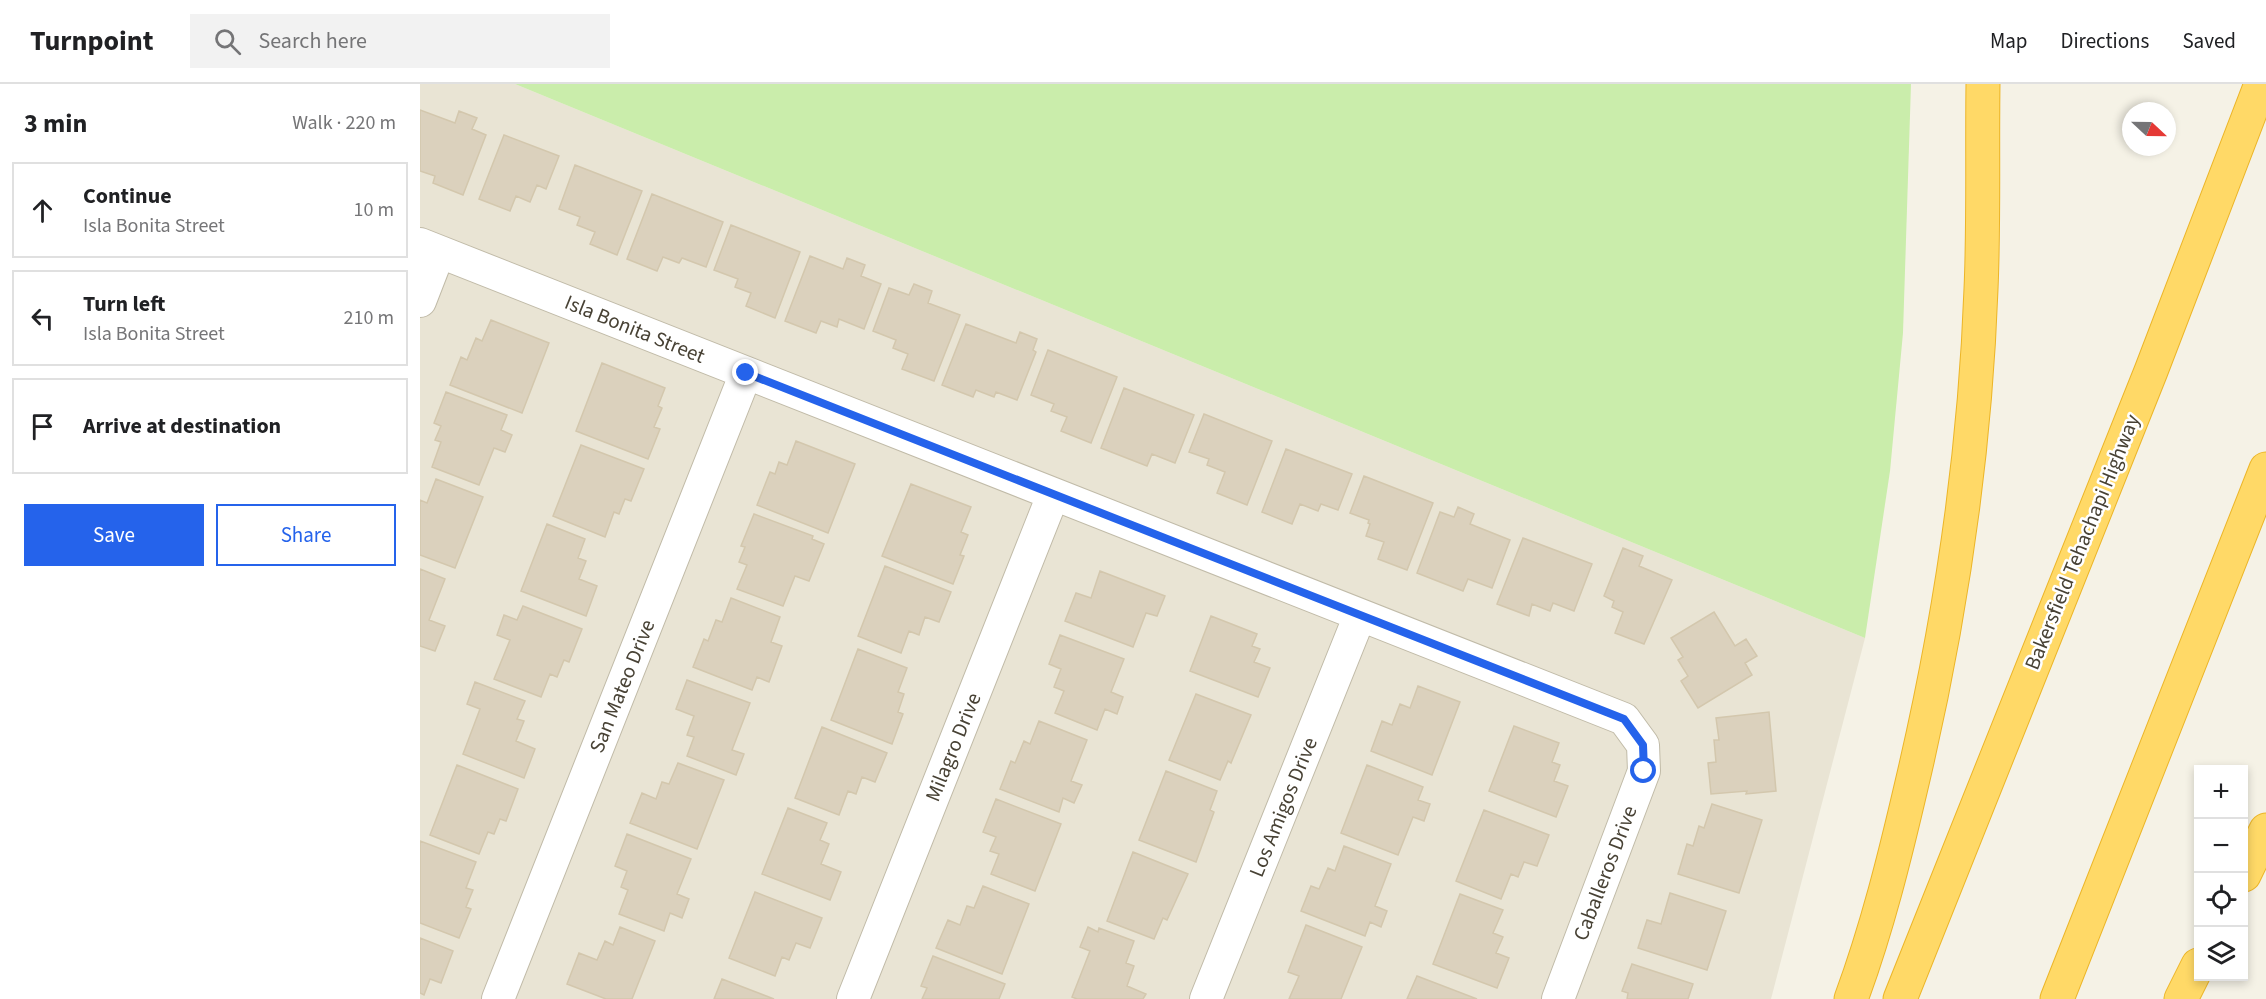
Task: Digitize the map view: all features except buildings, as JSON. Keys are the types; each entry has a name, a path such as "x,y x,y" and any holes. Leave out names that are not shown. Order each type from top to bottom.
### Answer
{"highway":[{"path":"1851,999 1896,851 1928,713 1953,573 1971,432 1981,290 1983,84"},
{"name":"Bakersfield Tehachapi Highway","path":"1900,999 2146,382 2261,84"},
{"path":"2057,999 2266,469"},
{"path":"2245,873 2266,830"},
{"path":"2181,999 2194,974"}],"street":[{"path":"420,301 430,248"},
{"name":"Isla Bonita Street","path":"430,248 1624,719 1643,745"},
{"name":"San Mateo Drive","path":"498,999 746,373"},
{"name":"Milagro Drive","path":"853,999 1053,495"},
{"name":"Los Amigos Drive","path":"1206,999 1360,615"},
{"name":"Caballeros Drive","path":"1558,999 1644,771 1643,745"}],"shaded area":[{"path":"420,84 515,84 1865,638 1771,999 420,999"}],"green space":[{"path":"515,84 1911,84 1903,333 1890,471 1865,638"}],"route":[{"path":"746,373 1624,719 1643,745 1644,771"}]}
